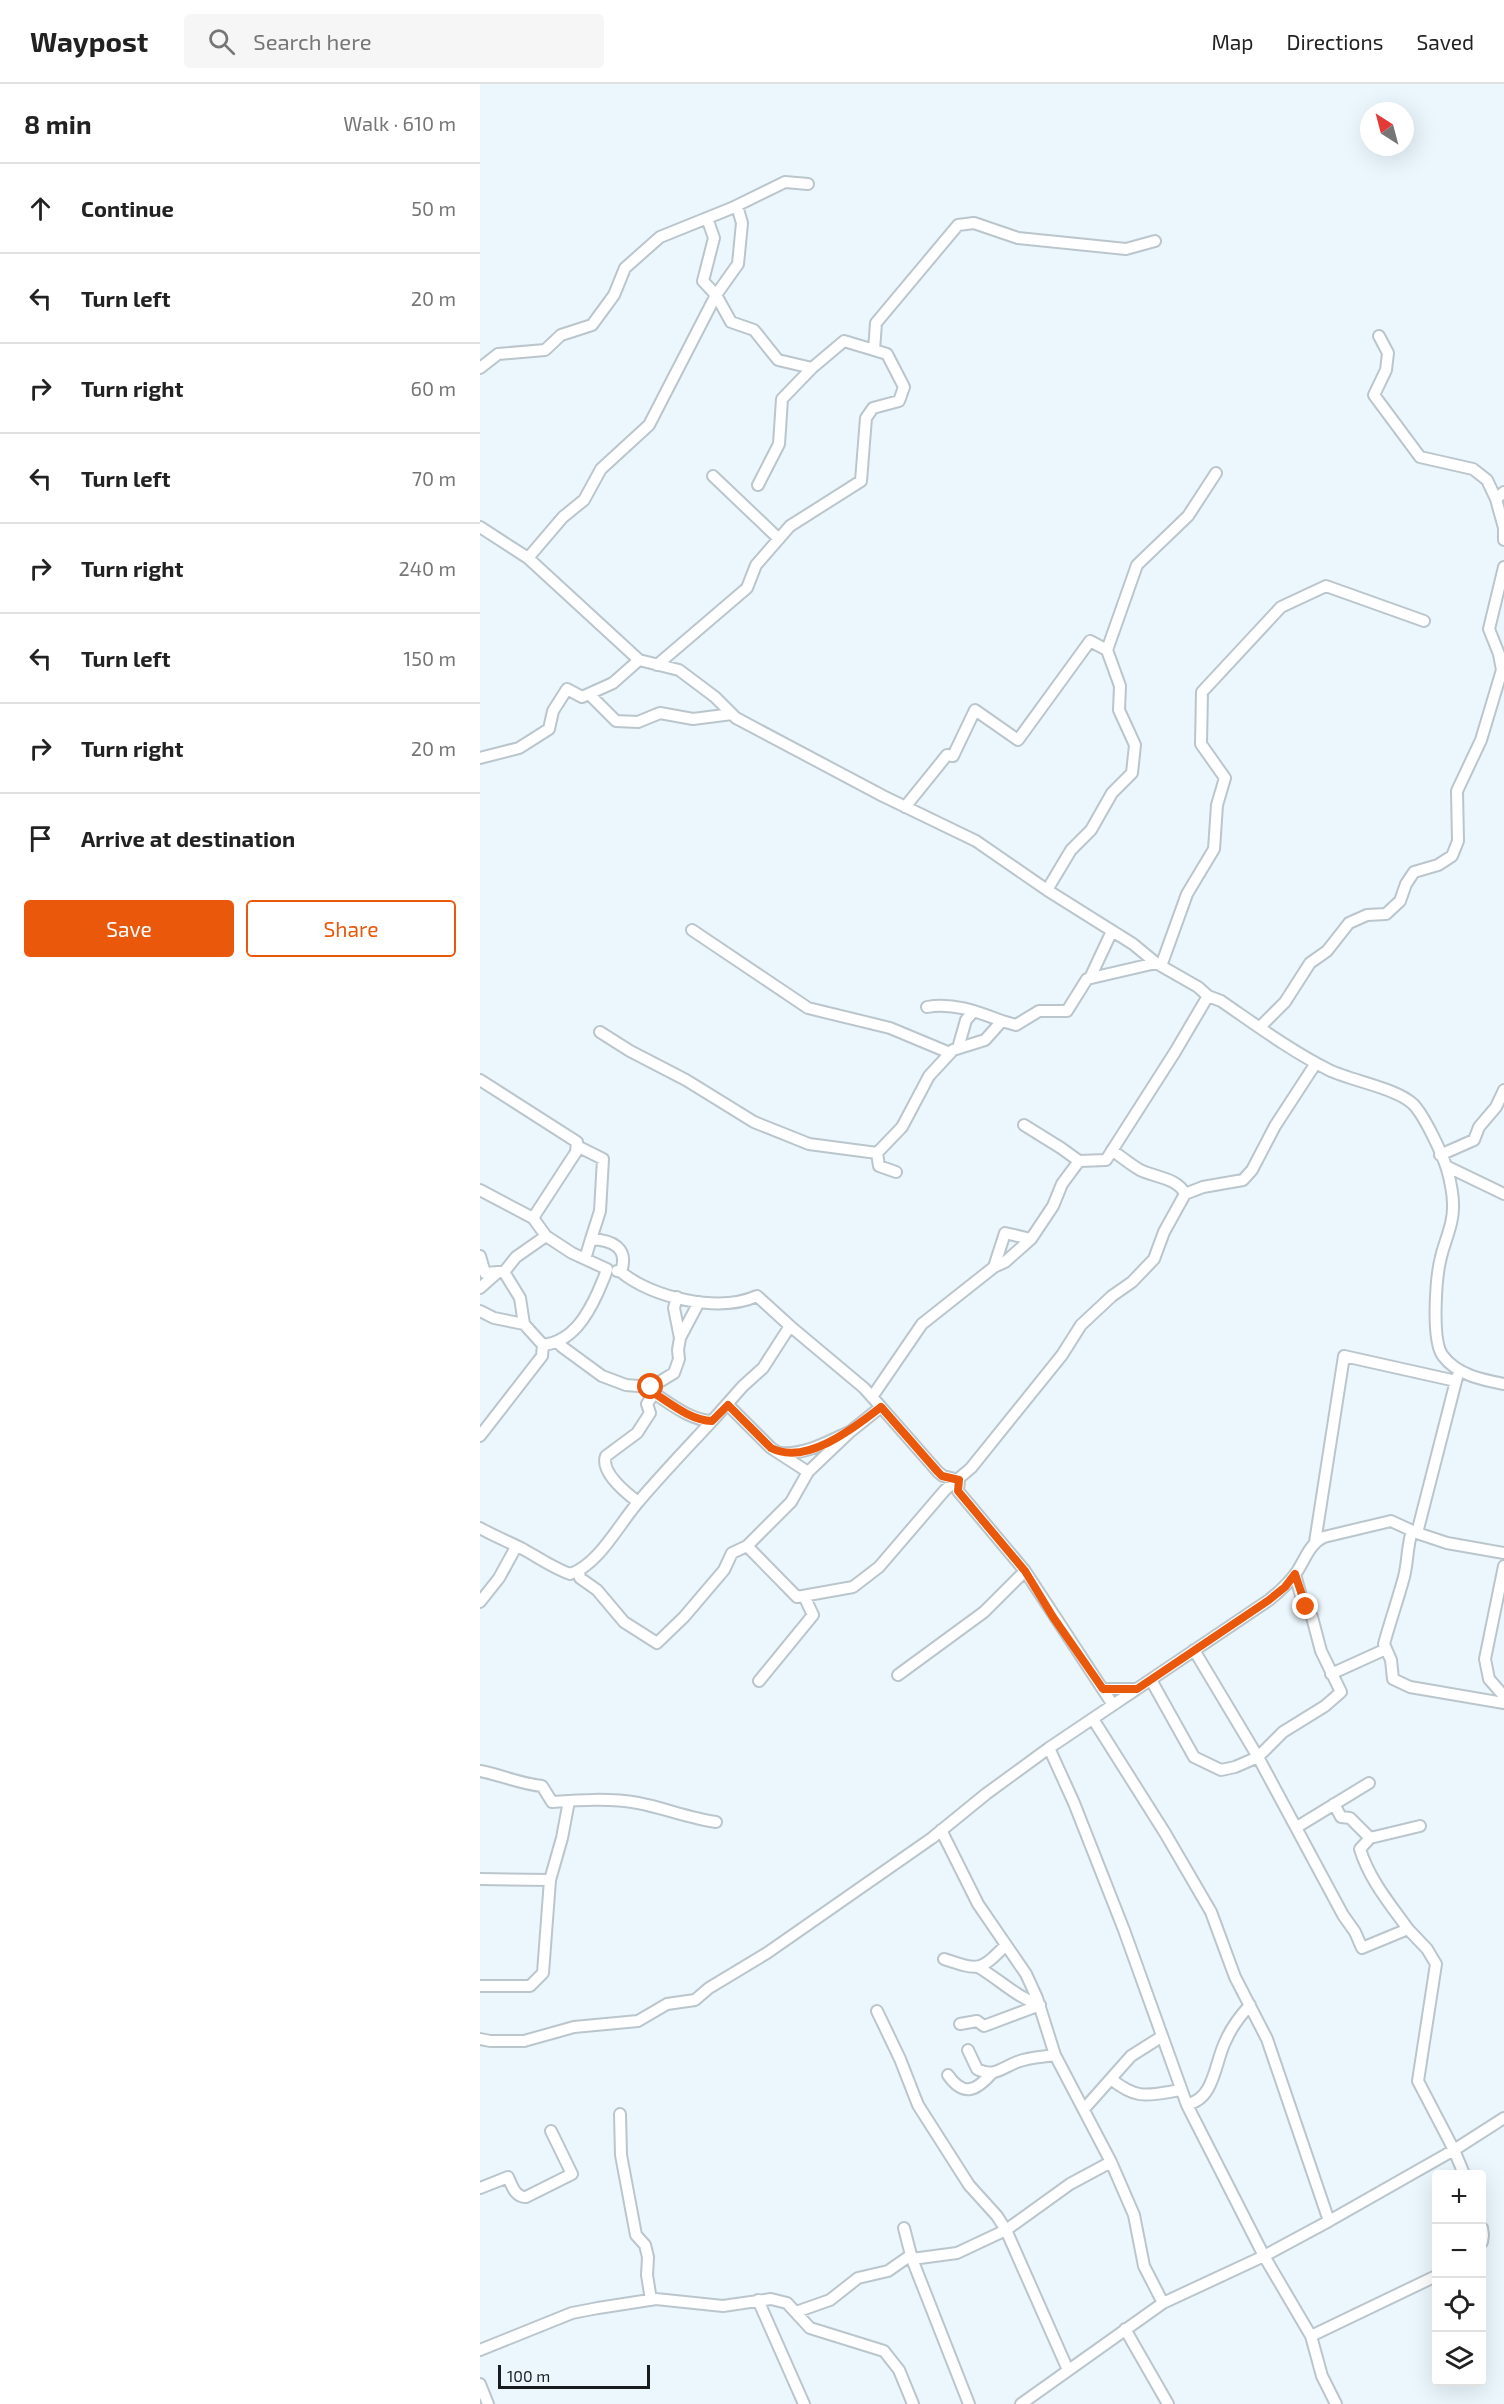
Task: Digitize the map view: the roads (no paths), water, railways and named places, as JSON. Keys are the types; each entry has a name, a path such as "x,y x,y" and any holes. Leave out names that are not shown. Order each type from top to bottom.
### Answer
{"street":[{"path":"481,370 498,354 545,350 561,336 592,325 614,295 625,268 660,237 736,206 784,182 808,184"},
{"path":"528,558 563,517 584,500 601,469 649,425 716,295 738,264 742,223 736,206"},
{"path":"707,218 714,237 703,281 716,295 731,322 754,330 778,360 812,368"},
{"path":"874,350 876,323 958,225 974,223 1018,238 1126,249 1155,241"},
{"path":"1379,336 1388,353 1386,370 1374,394 1420,457 1473,469 1488,480 1500,496 1504,540"},
{"path":"657,665 747,588 756,565 790,526 861,481 866,418 873,408 899,401 904,387 887,354 844,341 812,368 782,399 779,444 758,485"},
{"path":"1047,890 1071,850 1091,830 1112,793 1132,773 1135,745 1119,710 1120,686 1107,650 1137,565 1188,516 1216,473"},
{"path":"713,476 779,539"},
{"path":"480,529 528,558 639,660 679,670 716,697 736,718 905,807 976,841 1132,944 1158,965 1198,987 1208,996 1221,1000 1316,1063 1345,1077 1392,1092 1412,1103 1446,1166 1453,1204 1452,1221 1441,1256 1436,1283 1436,1335 1442,1356 1471,1376 1504,1384"},
{"path":"1260,1027 1285,1002 1310,963 1327,951 1349,923 1367,915 1386,914 1400,901 1406,884 1414,872 1438,865 1452,856 1458,841 1457,791 1481,740 1503,670 1489,629 1504,567"},
{"path":"1158,965 1187,894 1214,849 1218,805 1225,778 1201,744 1202,692 1281,607 1326,586 1424,621"},
{"path":"905,807 947,755 953,756 975,711 1018,740 1090,641 1107,650"},
{"path":"480,758 519,748 549,729 553,711 567,689 582,697 613,683 639,660"},
{"path":"589,694 616,720 638,722 660,713 693,719 732,714"},
{"path":"692,930 808,1008 890,1028 954,1050 985,1040 1002,1021"},
{"path":"1090,978 1112,931"},
{"path":"927,1007 943,1004 974,1011 1016,1025 1039,1011 1067,1011 1087,979 1158,965"},
{"path":"1024,1125 1079,1161 1106,1160 1208,996"},
{"path":"877,1153 902,1127 928,1076 954,1050 966,1020 974,1011"},
{"path":"600,1032 630,1051 686,1080 754,1122 809,1144 877,1153"},
{"path":"747,1546 797,1598 853,1587 879,1567 945,1490 959,1480 1057,1362 1081,1325 1112,1296 1132,1282 1154,1259 1164,1232 1185,1194 1203,1187 1242,1180 1252,1170 1275,1126 1316,1063"},
{"path":"480,1080 578,1142 576,1152 533,1218"},
{"path":"1440,1155 1474,1140 1479,1126 1496,1107 1504,1090"},
{"path":"577,1146 603,1159 600,1211 585,1258"},
{"path":"1112,1150 1150,1175 1173,1181 1183,1189 1185,1194"},
{"path":"877,1153 879,1166 896,1172"},
{"path":"872,1397 922,1324 994,1267 1005,1262 1030,1239 1053,1206 1062,1184 1079,1161"},
{"path":"1446,1166 1504,1194"},
{"path":"480,1190 533,1218 546,1236 585,1258 607,1269 621,1272 633,1282 659,1293 699,1302 726,1304 757,1296 872,1397 942,1476 959,1480"},
{"path":"994,1267 1005,1233 1030,1239"},
{"path":"480,1288 516,1257 546,1236"},
{"path":"591,1239 614,1245 624,1254 625,1261 621,1272"},
{"path":"480,1256 485,1273 501,1272"},
{"path":"543,1345 554,1344 581,1325 590,1311 607,1269"},
{"path":"480,1436 543,1356 543,1345 524,1324 520,1298 501,1272"},
{"path":"677,1297 674,1308 680,1338"},
{"path":"638,1502 607,1471 604,1461 606,1456 637,1433 650,1413 647,1404 651,1387 674,1373 679,1359 680,1338 699,1302"},
{"path":"482,1313 524,1324"},
{"path":"480,1528 570,1574 579,1572 604,1547 638,1502 743,1386 763,1368 790,1326"},
{"path":"561,1339 561,1347 602,1376 649,1390 681,1412 712,1421"},
{"path":"480,2038 490,2041 524,2041 574,2027 638,2021 667,2004 695,2000 709,1988 774,1948 941,1830 1048,1749 1285,1587 1315,1542 1344,1356 1456,1381"},
{"path":"1459,1369 1414,1532 1408,1542 1408,1556 1403,1578 1384,1644 1390,1660 1393,1679 1403,1685 1437,1693 1504,1703"},
{"path":"728,1405 771,1448 808,1472"},
{"path":"579,1572 580,1578 597,1590 624,1623 657,1643 684,1617 724,1570 732,1553 747,1546 791,1502 808,1472 851,1431 881,1407"},
{"path":"780,1453 793,1454 822,1445 851,1431"},
{"path":"959,1480 958,1491 1025,1571 1113,1706"},
{"path":"1315,1542 1324,1537 1391,1521 1414,1532 1475,1550 1504,1553"},
{"path":"480,1602 499,1578 516,1547"},
{"path":"1504,1566 1485,1659 1489,1679 1504,1696"},
{"path":"898,1675 984,1612 1025,1571"},
{"path":"1150,1680 1194,1757 1221,1770 1236,1767 1258,1757 1283,1732 1325,1706 1341,1692 1321,1651 1312,1617 1301,1596 1295,1574"},
{"path":"759,1681 813,1615 804,1596"},
{"path":"1331,1674 1386,1649"},
{"path":"1194,1650 1258,1757 1362,1948 1408,1929"},
{"path":"1103,1689 1137,1689"},
{"path":"1093,1719 1165,1833 1211,1912 1235,1977 1268,2039 1329,2221"},
{"path":"1048,1749 1074,1803 1124,1930 1187,2104 1264,2256 1311,2337 1322,2376 1336,2404"},
{"path":"480,1771 502,1775 528,1785 542,1786 552,1802 600,1800 638,1803 685,1817 716,1822"},
{"path":"1297,1827 1369,1783"},
{"path":"480,1986 530,1986 543,1972 550,1880 562,1838 569,1801"},
{"path":"1334,1804 1341,1817 1350,1818 1370,1838"},
{"path":"1420,1826 1370,1838 1360,1850 1373,1880 1436,1964 1418,2081 1462,2170"},
{"path":"941,1830 978,1904 1026,1974 1040,2005 1055,2055 1111,2162 1138,2226 1144,2266 1163,2303"},
{"path":"480,1880 550,1880"},
{"path":"944,1959 971,1968 978,1967 986,1965 1006,1945"},
{"path":"978,1967 999,1979 1022,1999 1040,2005"},
{"path":"960,2025 977,2021 984,2026 1040,2005"},
{"path":"1187,2104 1194,2103 1202,2097 1209,2087 1225,2040 1237,2019 1250,2005"},
{"path":"877,2011 900,2059 918,2105 969,2185 997,2216 1006,2230 1068,2370"},
{"path":"1084,2109 1139,2050 1161,2037"},
{"path":"968,2050 977,2069 984,2073 998,2073 1016,2062 1055,2055"},
{"path":"948,2075 954,2083 966,2089 977,2088 992,2073"},
{"path":"1111,2079 1123,2088 1142,2096 1181,2090"},
{"path":"620,2114 621,2154 636,2235 645,2245 648,2257 647,2275 651,2300"},
{"path":"1020,2404 1163,2303 1264,2256 1329,2221 1454,2150 1504,2118"},
{"path":"480,2188 507,2177 516,2193 521,2197 526,2197 572,2174 551,2131"},
{"path":"796,2312 830,2300 858,2278 888,2271 911,2257 957,2253 1006,2230 1070,2184 1111,2162"},
{"path":"904,2228 911,2257 969,2404"},
{"path":"1311,2337 1433,2278"},
{"path":"480,2350 572,2313 651,2300 688,2301 723,2306 771,2299 788,2303 810,2328 884,2351 899,2370 913,2404"},
{"path":"758,2300 804,2404"},
{"path":"1125,2329 1168,2404"},
{"path":"480,2384 488,2404"}]}
